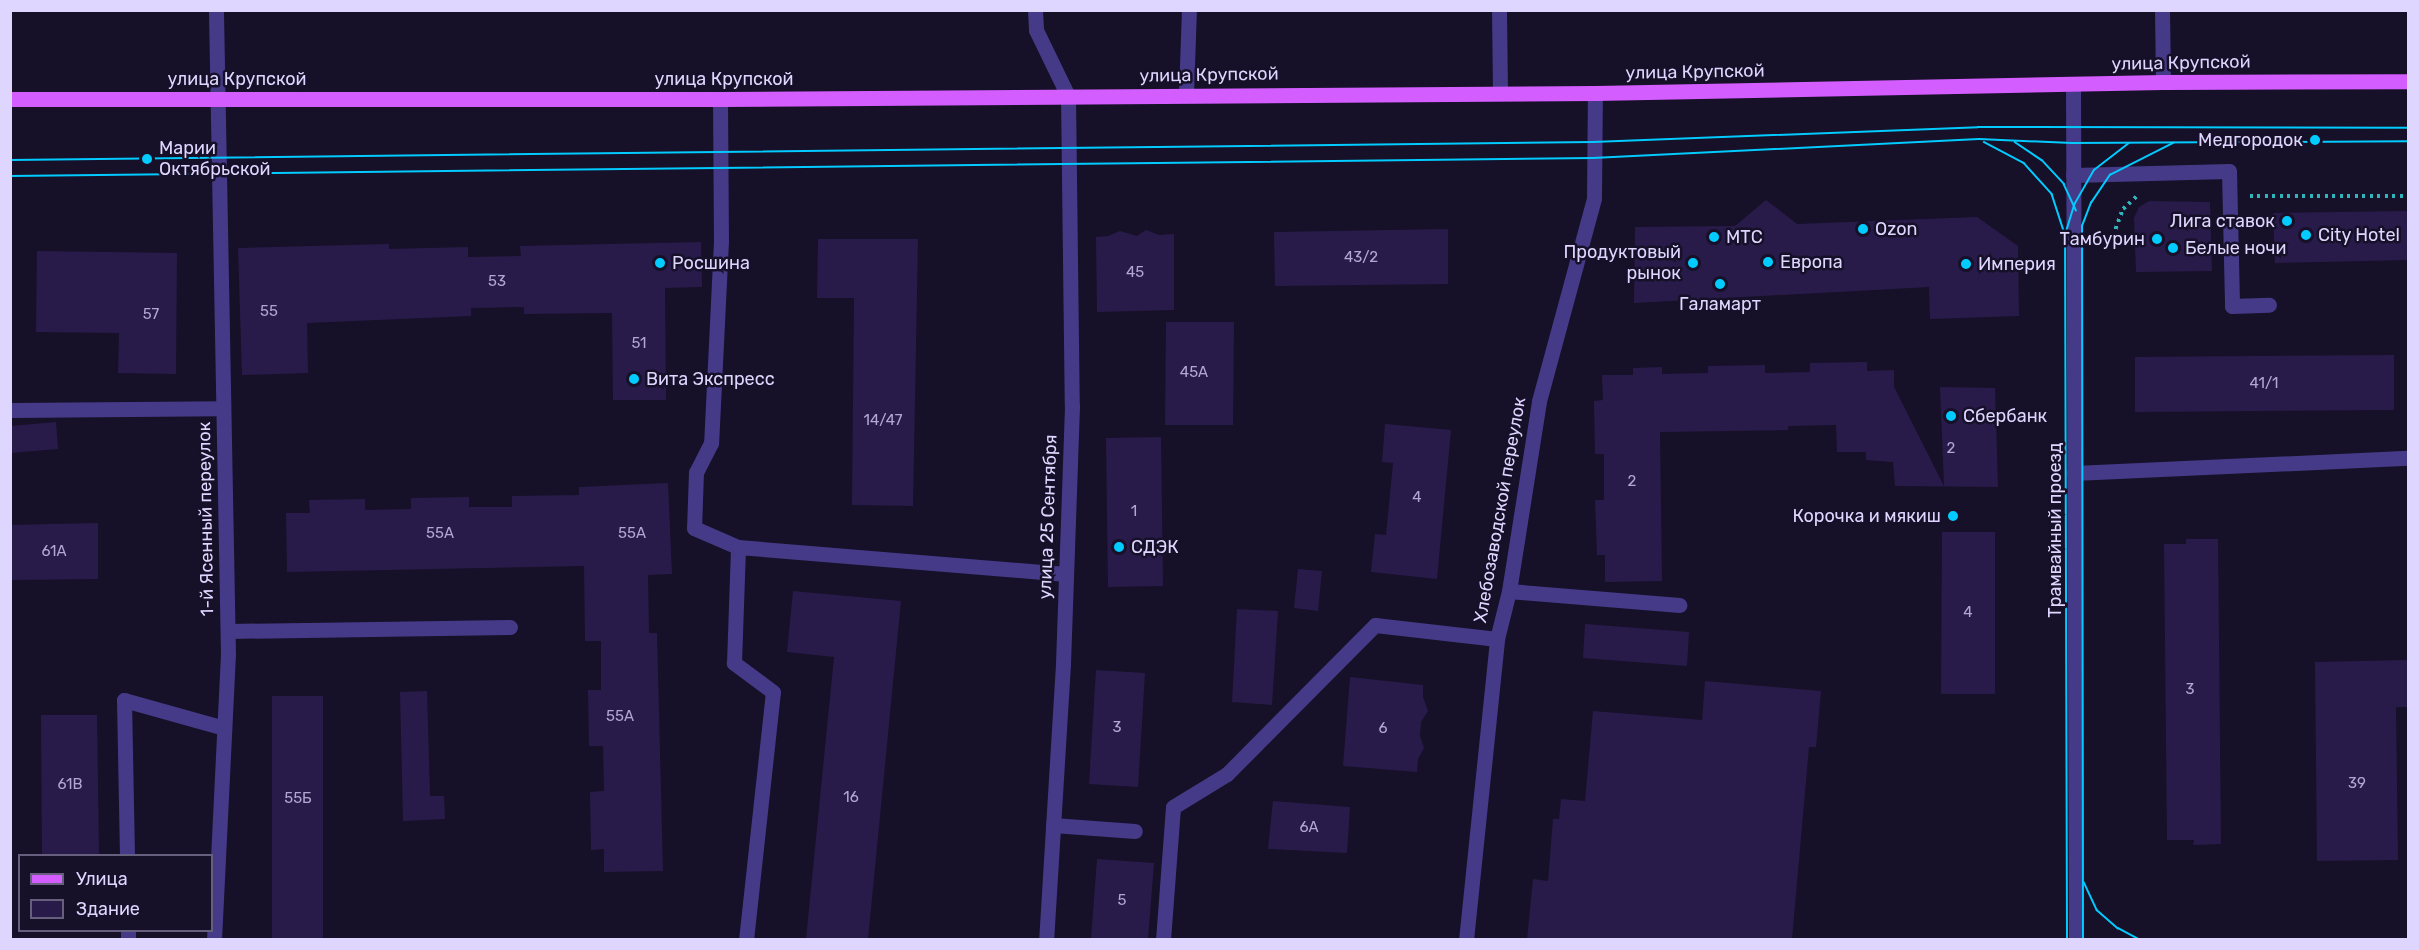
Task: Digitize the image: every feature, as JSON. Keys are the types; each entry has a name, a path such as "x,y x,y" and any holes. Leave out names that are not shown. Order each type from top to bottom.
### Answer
{"main road":[{"name":"улица Крупской","path":"10,99 720,99 1186,94 1595,93 2163,82 2409,81"}],"street":[{"name":"1-й Ясенный переулок","path":"214,939 228,631 216,10"},
{"path":"1035,10 1036,30 1068,96"},
{"path":"1186,94 1189,10"},
{"path":"1499,10 1500,93"},
{"path":"2163,10 2163,82"},
{"name":"Трамвайный проезд","path":"2073,85 2076,939"},
{"name":"Хлебозаводской переулок","path":"1466,939 1497,639 1509,591 1539,401 1594,199 1595,93"},
{"name":"улица 25 Сентября","path":"1046,939 1066,574 1072,406 1068,96"},
{"path":"720,99 721,241 711,443 696,472 694,528 738,548 1066,574"},
{"path":"2073,176 2229,171 2232,306 2269,305"},
{"path":"10,410 223,408"},
{"path":"2074,472 2409,458"},
{"path":"738,548 734,663 773,692 746,939"},
{"path":"1509,591 1679,605"},
{"path":"1163,939 1173,807 1227,774 1375,625 1497,639"},
{"path":"228,631 510,627"},
{"path":"127,854 124,700 224,728"},
{"path":"1053,825 1136,831"}],"building":[{"name":"Европа","path":"1766,200 1797,224 1977,217 2018,246 2019,316 1930,319 1929,287 1634,303 1635,227 1735,226"},
{"name":"Белые ночи","path":"2149,201 2210,202 2212,271 2136,272 2134,218 2139,207"},
{"path":"2407,211 2408,260 2275,263 2273,213"},
{"path":"1448,229 1448,284 1275,286 1274,232"},
{"path":"1146,230 1159,235 1174,234 1174,310 1097,312 1096,237 1108,236 1120,231 1137,236"},
{"path":"818,239 918,239 913,506 852,505 854,298 817,298"},
{"path":"701,242 702,287 665,288 666,400 613,400 612,313 524,314 524,307 471,308 471,316 307,323 308,373 242,375 238,248 389,244 389,249 468,247 468,257 521,256 520,246"},
{"path":"37,251 177,253 176,374 118,373 119,333 36,332"},
{"path":"1166,322 1234,322 1233,425 1165,425"},
{"path":"2394,355 2394,410 2135,412 2135,357"},
{"path":"1867,362 1867,371 1894,370 1894,387 1944,486 1940,387 1995,388 1998,487 1895,486 1893,462 1866,460 1866,452 1837,452 1836,425 1788,426 1788,430 1660,432 1662,581 1605,582 1605,555 1597,555 1595,500 1604,500 1604,454 1595,454 1594,401 1603,400 1602,375 1633,375 1633,368 1662,367 1662,374 1708,373 1708,366 1765,365 1765,373 1810,372 1810,363"},
{"path":"56,422 58,449 10,453 10,426"},
{"path":"1385,424 1451,430 1437,579 1371,572 1375,534 1386,535 1393,463 1382,462"},
{"path":"1161,437 1163,586 1108,587 1106,438"},
{"path":"668,483 672,574 648,575 649,633 657,633 663,871 604,872 604,849 591,850 590,792 604,791 603,746 589,746 588,690 601,690 601,641 585,641 584,566 287,572 286,513 310,513 309,500 365,499 365,510 411,509 411,498 469,497 469,507 512,507 512,496 579,495 579,487"},
{"path":"98,523 98,579 10,580 10,525"},
{"path":"1942,532 1995,532 1995,694 1941,694"},
{"path":"2186,539 2218,539 2221,844 2193,845 2194,840 2167,840 2164,544 2186,544"},
{"path":"1298,569 1322,571 1318,611 1294,608"},
{"path":"793,591 901,601 868,939 806,939 834,657 787,652"},
{"path":"1237,609 1278,611 1272,705 1232,702"},
{"path":"1585,624 1689,632 1687,666 1583,658"},
{"path":"2408,660 2409,707 2396,707 2398,860 2317,861 2315,662"},
{"path":"1096,670 1145,673 1138,787 1089,784"},
{"path":"1350,677 1423,685 1423,697 1428,711 1421,722 1420,736 1424,748 1418,759 1417,772 1343,766"},
{"path":"1705,681 1821,691 1816,747 1809,747 1792,939 1527,939 1533,879 1548,881 1553,819 1559,819 1561,799 1585,801 1593,711 1702,720"},
{"path":"427,691 430,796 444,796 445,819 403,821 400,692"},
{"path":"272,696 323,696 323,939 272,939"},
{"path":"41,715 97,715 99,854 42,854"},
{"path":"1273,801 1350,807 1347,853 1268,849"},
{"path":"1097,859 1154,863 1148,939 1091,939"}],"tram line":[{"path":"10,160 1593,142 1978,127 2408,128"},
{"path":"10,176 1593,158 1979,139 2072,143 2408,141"},
{"path":"1984,142 2024,163 2052,194 2065,234"},
{"path":"2015,142 2042,160 2064,184 2076,210"},
{"path":"2067,940 2065,235 2074,205 2094,170 2129,143"},
{"path":"2083,940 2082,226 2091,203 2110,175 2173,143"},
{"path":"2084,882 2097,910 2118,928 2141,940"}],"place":[{"name":"Медгородок","path":"2315,140"},
{"name":"Марии Октябрьской","path":"147,159"},
{"name":"Лига ставок","path":"2287,221"},
{"name":"Ozon","path":"1863,229"},
{"name":"City Hotel","path":"2306,235"},
{"name":"МТС","path":"1714,237"},
{"name":"Тамбурин","path":"2157,239"},
{"name":"Белые ночи","path":"2173,248"},
{"name":"Европа","path":"1768,262"},
{"name":"Росшина","path":"660,263"},
{"name":"Продуктовый рынок","path":"1693,263"},
{"name":"Империя","path":"1966,264"},
{"name":"Галамарт","path":"1720,284"},
{"name":"Вита Экспресс","path":"634,379"},
{"name":"Сбербанк","path":"1951,416"},
{"name":"Корочка и мякиш","path":"1953,516"},
{"name":"СДЭК","path":"1119,547"}]}
